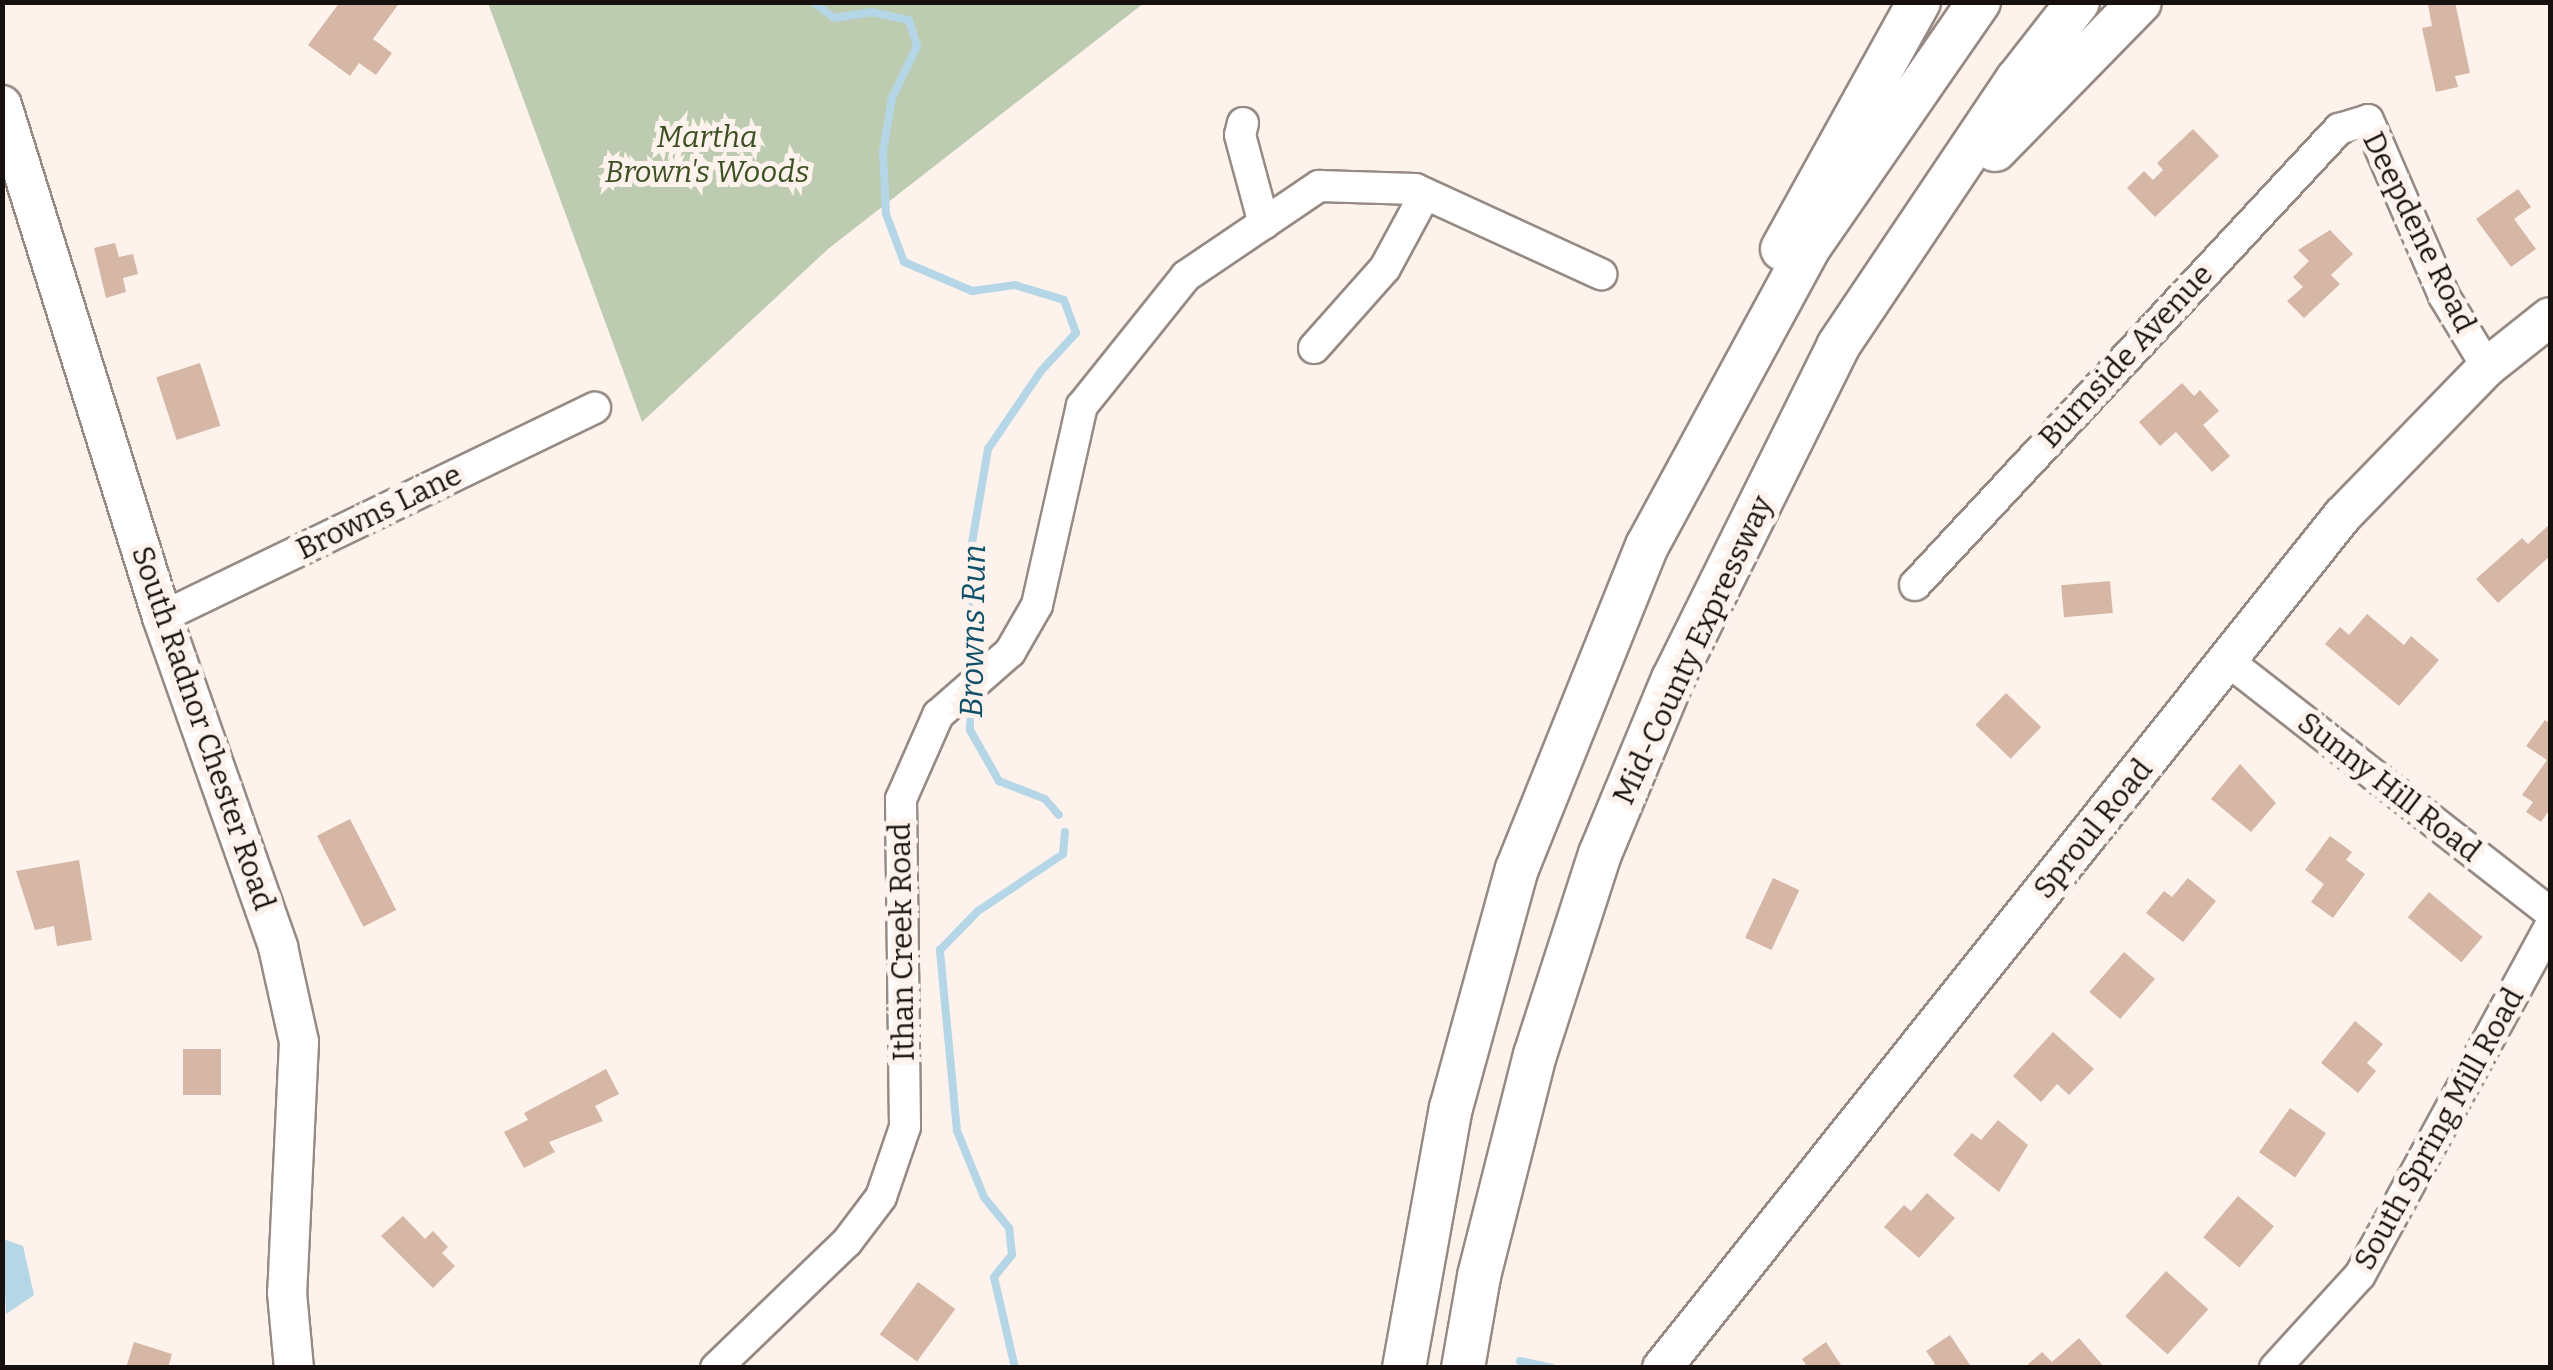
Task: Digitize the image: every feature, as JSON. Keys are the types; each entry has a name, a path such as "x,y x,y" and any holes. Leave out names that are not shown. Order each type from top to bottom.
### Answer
{"highway":[{"path":"1404,1368 1451,1108 1517,869 1646,546 1804,202 1919,2"},
{"path":"1646,546 1810,246 1979,2"},
{"name":"Mid-County Expressway","path":"1464,1368 1479,1276 1536,1055 1600,854 1672,680 1838,346 2017,80 2078,2"},
{"path":"1838,346 1992,153 2140,2"}],"main road":[{"name":"South Radnor Chester Road","path":"2,105 162,617 278,948 299,1042 287,1293 294,1368"},
{"name":"Sproul Road","path":"1665,1364 2343,515 2487,367 2550,317"}],"street":[{"name":"Deepdene Road","path":"2339,129 2368,120 2444,296 2487,367"},
{"path":"1243,123 1240,134 1264,224"},
{"name":"Burnside Avenue","path":"1915,584 2339,129"},
{"name":"Ithan Creek Road","path":"716,1368 847,1242 881,1197 905,1127 900,799 938,715 1010,652 1037,605 1082,406 1186,276 1319,186 1425,194 1600,274"},
{"path":"1314,348 1385,268 1425,194"},
{"name":"Browns Lane","path":"162,617 595,408"},
{"name":"Sunny Hill Road","path":"2228,661 2550,913"},
{"name":"South Spring Mill Road","path":"2276,1368 2360,1275 2550,926"}],"green space":[{"name":"Martha Brown's Woods","path":"488,2 1144,3 828,249 642,422"}],"water":[{"path":"3,1239 23,1246 34,1295 6,1314"}],"building":[{"path":"340,2 400,2 373,39 392,53 376,75 359,63 350,76 308,45"},
{"path":"2455,2 2470,73 2455,76 2458,87 2436,92 2422,28 2432,26 2428,5"},
{"path":"2193,129 2219,156 2155,217 2127,188 2144,171 2153,180 2163,170 2157,163"},
{"path":"2518,189 2531,207 2514,219 2536,249 2511,267 2476,219"},
{"path":"2330,230 2353,254 2331,275 2340,284 2304,318 2287,301 2303,287 2293,277 2309,261 2298,250"},
{"path":"115,243 119,257 133,254 138,274 123,278 126,292 106,298 94,248"},
{"path":"200,363 220,426 177,440 156,377"},
{"path":"2182,383 2194,396 2200,390 2219,411 2203,425 2230,456 2212,472 2176,432 2160,446 2139,422"},
{"path":"2550,524 2550,556 2498,603 2476,579 2522,538 2528,544"},
{"path":"2110,581 2113,613 2064,617 2061,585"},
{"path":"2367,614 2404,645 2411,636 2439,660 2399,706 2325,644 2340,627 2349,635"},
{"path":"2006,693 2041,727 2011,759 1975,725"},
{"path":"2545,720 2550,724 2550,809 2541,822 2526,812 2533,802 2522,795 2547,760 2526,746"},
{"path":"2240,764 2276,803 2251,832 2211,799"},
{"path":"350,819 396,910 363,927 317,836"},
{"path":"2330,836 2352,852 2346,860 2365,874 2333,918 2311,902 2324,884 2305,870"},
{"path":"79,860 92,940 57,946 54,926 35,930 16,871"},
{"path":"1773,878 1799,890 1771,950 1745,938"},
{"path":"2188,878 2216,901 2183,942 2146,913 2164,891 2172,897"},
{"path":"2429,892 2483,937 2461,962 2408,917"},
{"path":"2124,952 2155,979 2120,1019 2089,992"},
{"path":"2355,1021 2383,1044 2367,1063 2376,1071 2358,1093 2321,1063"},
{"path":"2053,1032 2094,1069 2069,1095 2057,1084 2041,1102 2013,1076"},
{"path":"183,1049 221,1049 221,1095 183,1095"},
{"path":"606,1069 619,1094 595,1106 603,1121 549,1142 555,1152 524,1168 504,1132 528,1120 524,1113"},
{"path":"2290,1108 2326,1133 2295,1177 2259,1152"},
{"path":"1998,1120 2028,1145 1999,1192 1953,1155 1972,1133 1981,1140"},
{"path":"1927,1193 1955,1218 1919,1258 1884,1227 1904,1205 1911,1211"},
{"path":"2238,1196 2274,1226 2239,1268 2203,1237"},
{"path":"403,1216 425,1239 433,1231 448,1247 442,1253 455,1266 433,1288 381,1236"},
{"path":"2166,1271 2208,1309 2168,1354 2125,1316"},
{"path":"918,1282 955,1309 917,1362 880,1335"},
{"path":"1950,1335 1972,1368 1930,1368 1935,1364 1926,1351"},
{"path":"2079,1338 2105,1368 2024,1368 2042,1352 2052,1362"},
{"path":"134,1342 172,1354 168,1368 126,1368"},
{"path":"1826,1342 1843,1368 1808,1368 1802,1359"}],"waterway":[{"name":"Browns Run","path":"813,2 834,18 871,12 909,20 917,46 892,98 883,151 886,214 904,262 972,291 1015,285 1064,300 1076,333 1041,371 988,449 967,572 972,672"},
{"name":"Browns Run","path":"971,696 970,730 999,781 1045,799 1059,815"},
{"name":"Browns Run","path":"1015,1368 994,1277 1012,1255 1009,1228 984,1197 957,1131 940,950 978,911 1063,854 1065,832"},
{"path":"1520,1361 1552,1368"}]}
